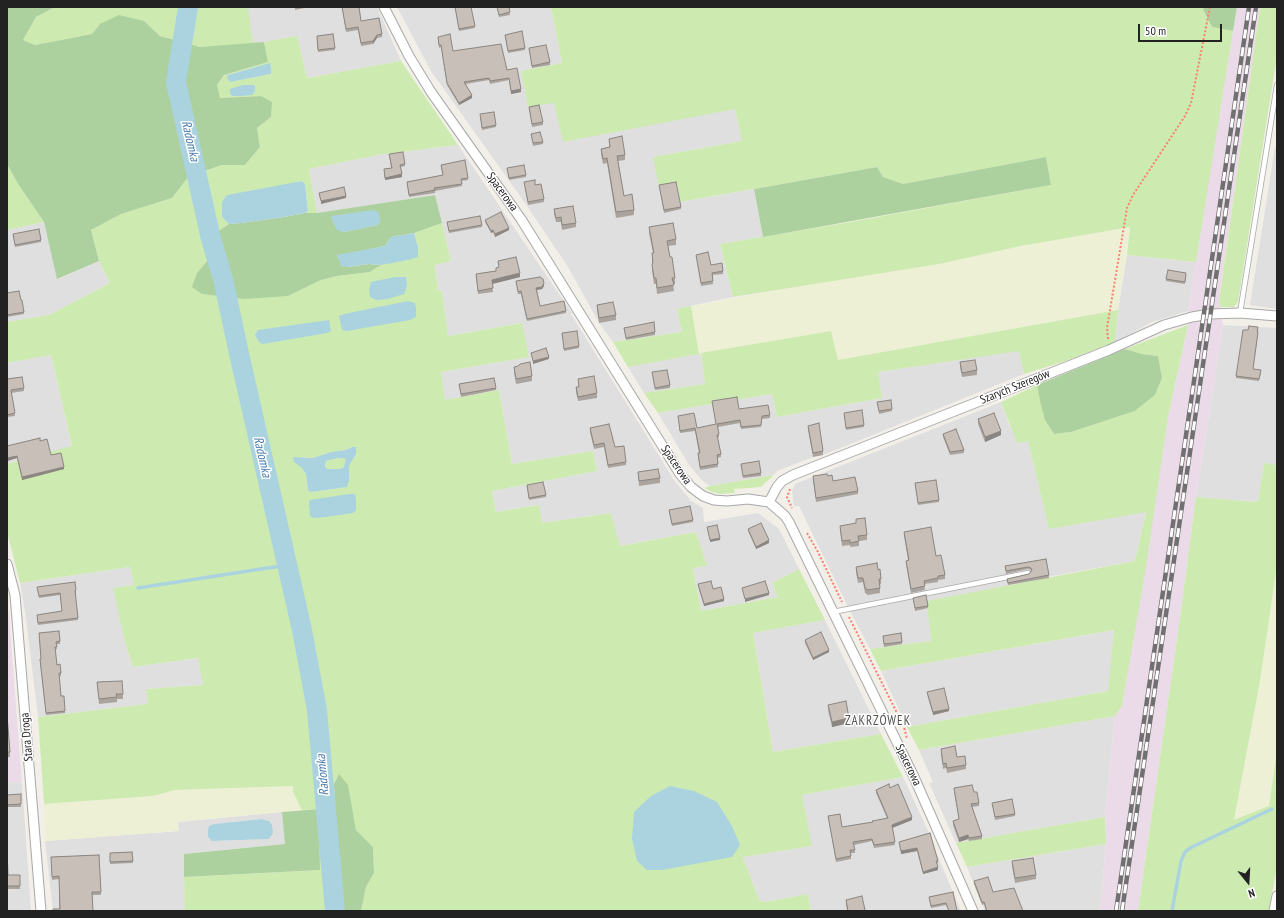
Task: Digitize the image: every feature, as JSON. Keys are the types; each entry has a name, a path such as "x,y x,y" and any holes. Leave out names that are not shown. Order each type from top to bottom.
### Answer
{"street":[{"name":"Spacerowa","path":"384,7 409,56 431,92 529,231 691,487 708,499 721,501 748,499 769,502 785,516 793,528 914,777 973,911"},
{"name":"Szarych Szeregów","path":"769,502 782,481 793,475 1109,350 1164,325 1192,317 1240,313 1277,316"},
{"name":"Stara Droga","path":"7,564 15,595 41,911"},
{"path":"1275,910 1277,896"}],"lane":[{"path":"1240,313 1277,85"},
{"path":"833,612 1028,573"}],"path":[{"path":"1109,350 1107,328 1127,208 1133,194 1185,116 1191,103 1210,7"}],"shaded area":[{"path":"247,7 377,7 401,61 307,78 297,37 253,44"},
{"path":"397,7 551,7 562,63 521,71 554,103 735,109 742,141 653,157 677,183 680,202 754,189 763,237 720,244 733,297 677,309 682,332 613,342 599,323 568,267 525,203 431,71"},
{"path":"1237,7 1260,7 1219,302 1223,325 1196,497 1138,911 1100,911 1106,844 1105,817 1115,716 1122,706 1168,417 1188,325 1188,311"},
{"path":"458,145 572,313 571,314 674,480 691,501 703,508 704,522 758,513 779,529 799,569 772,583 778,597 701,611 693,568 706,566 696,532 619,546 611,513 542,523 538,505 496,512 492,491 597,471 593,451 512,464 499,390 445,400 441,372 529,357 521,323 448,336 442,291 438,291 435,264 451,261 435,195 317,213 309,169 378,155"},
{"path":"1275,147 1277,147 1277,309 1250,305"},
{"path":"44,222 58,279 99,261 110,283 49,315 7,322 7,230"},
{"path":"1127,255 1196,262 1188,311 1152,322 1115,342 1118,310"},
{"path":"1223,325 1277,328 1277,465 1264,464 1258,502 1196,497"},
{"path":"1019,350 1024,374 823,455 813,457 777,471 774,475 710,486 702,480 689,465 658,413 772,394 777,417 882,398 877,372"},
{"path":"701,353 705,384 644,393 628,367"},
{"path":"51,355 72,447 7,464 7,363"},
{"path":"1001,402 1010,427 1028,441 1049,528 1146,511 1135,561 1036,579 928,608 931,641 870,649 799,506 794,506 792,491 795,484"},
{"path":"130,567 134,585 114,588 125,642 133,667 199,658 204,685 146,689 149,704 38,717 25,611 20,583"},
{"path":"7,607 9,614 22,783 7,782"},
{"path":"825,620 881,734 773,752 753,633"},
{"path":"1115,630 1108,691 907,727 881,671"},
{"path":"1115,716 1105,817 956,843 929,783 933,782 919,750"},
{"path":"903,777 930,835 961,911 811,911 808,894 766,902 759,900 743,857 811,846 802,795"},
{"path":"7,782 22,783 31,911 7,911"},
{"path":"282,812 286,844 184,854 185,911 53,911 45,841 178,831 177,822","holes":["262,819 269,821 268,839 213,841 214,824"]},
{"path":"1106,844 1100,911 985,911 967,867"}],"green space":[{"path":"7,7 55,7 36,17 23,40 35,45 92,34 100,24 119,15 144,21 160,36 200,47 264,42 268,62 224,75 217,85 220,98 261,96 272,102 271,117 257,128 260,147 245,165 222,165 189,176 172,198 121,214 91,230 99,261 57,279 44,222 18,184 7,164"},
{"path":"55,7 250,7 248,8 253,44 200,47 160,36 144,21 100,24 92,34 35,45 23,40 36,17"},
{"path":"551,7 1204,7 1203,11 1212,27 1233,31 1196,262 1127,255 1130,227 1021,246 939,264 733,297 720,244 856,221 1051,185 1046,157 903,184 883,177 877,167 680,202 677,183 659,187 653,157 742,141 735,109 563,142 554,103 528,107 521,71 562,63"},
{"path":"1204,7 1237,7 1233,31 1212,27 1203,10"},
{"path":"1260,7 1277,7 1277,56 1238,302 1234,307 1220,307 1219,302"},
{"path":"297,36 307,78 401,61 458,145 378,155 309,169 317,213 305,213 308,210 305,184 302,181 222,202 222,217 229,224 217,232 208,246 207,261 197,273 202,294 288,296 321,280 337,276 370,272 418,247 414,233 442,223 451,261 435,265 438,291 442,291 448,336 522,323 529,357 441,372 445,400 499,390 512,464 593,451 597,471 492,491 496,512 539,505 542,523 611,513 620,546 696,532 707,566 693,568 701,611 778,597 772,583 799,569 825,620 753,633 773,752 881,734 903,777 802,795 812,846 743,857 759,900 766,902 808,894 811,911 361,911 366,887 374,873 373,847 356,830 352,811 339,774 334,784 340,911 185,911 184,877 320,870 319,809 302,810 293,792 293,786 175,790 153,796 44,804 38,717 148,704 146,689 203,685 198,658 133,667 125,642 113,588 134,585 130,567 20,583 7,532 7,464 72,446 51,355 7,363 7,322 49,315 110,283 99,261 91,230 121,214 172,198 189,176 222,165 245,165 260,147 257,128 271,117 261,96 219,98 217,85 224,75 268,62 264,42","holes":["256,67 271,74 230,82 228,75","352,447 356,454 349,466 347,487 312,492 308,491 306,474 301,467 298,457 313,458 331,452 346,450"]},
{"path":"1046,157 1051,185 763,237 754,189 877,167 883,177 903,184"},
{"path":"7,164 18,184 44,222 7,230"},
{"path":"435,195 442,223 414,233 391,237 385,246 337,256 347,267 369,264 381,265 370,272 337,276 321,280 288,296 244,299 202,294 192,287 197,273 207,261 208,246 217,232 229,224 305,213 317,213","holes":["332,216 380,222 378,225 343,232 333,222"]},
{"path":"1130,227 1118,310 838,360 831,331 699,354 691,306 844,278 939,264 1021,246"},
{"path":"691,306 699,354 628,367 613,342 682,332 677,309"},
{"path":"1118,310 1115,342 1063,362 1024,374 1019,351 878,372 882,398 777,417 772,394 658,413 644,393 705,384 701,353 831,331 838,360"},
{"path":"1188,325 1168,417 1146,567 1122,706 1115,716 919,750 907,727 1108,691 1114,630 881,671 870,649 931,641 927,601 1135,561 1146,512 1049,529 1028,441 1017,443 1001,402 1037,385 1040,401 1054,434 1071,432 1135,411 1155,395 1162,378 1158,356 1142,354 1125,349"},
{"path":"1125,349 1142,354 1158,356 1162,378 1155,395 1135,411 1071,432 1054,434 1045,420 1037,385"},
{"path":"338,458 347,459 344,467 340,469 327,469 325,466 326,461"},
{"path":"1264,463 1277,465 1277,565 1260,681 1234,820 1269,806 1277,751 1277,867 1269,911 1138,911 1196,497 1258,502"},
{"path":"774,475 761,487 734,489 735,493 721,494 704,488 710,486"},
{"path":"1277,565 1277,751 1269,806 1234,821 1260,681"},
{"path":"339,774 348,785 356,830 373,847 374,873 366,887 361,911 340,911 334,784"},
{"path":"293,786 293,792 302,810 178,822 179,831 45,841 44,804 153,796 175,790"},
{"path":"319,809 320,870 184,877 184,854 285,844 282,812"},
{"path":"1105,817 1106,844 967,867 956,843"}],"water":[{"path":"270,63 271,74 230,82 227,78 228,75"},
{"path":"243,85 255,86 255,91 252,95 233,96 230,94 230,89"},
{"path":"302,181 305,184 308,211 305,213 229,224 222,217 222,202 227,195"},
{"path":"373,210 379,213 380,222 378,225 343,232 337,230 331,216"},
{"path":"414,233 418,247 418,257 381,265 369,264 347,267 341,266 337,255 385,246 391,237"},
{"path":"395,277 406,277 407,286 404,294 388,299 376,300 370,297 369,289 371,282"},
{"path":"408,301 415,303 416,308 416,317 410,320 347,331 342,330 339,316"},
{"path":"329,320 331,331 327,333 263,344 259,342 255,335 258,330"},
{"path":"356,447 356,454 349,466 349,481 347,487 312,492 308,491 306,474 301,467 294,462 293,457 313,458 331,452","holes":["338,458 346,459 344,467 340,469 327,469 325,466 326,461"]},
{"path":"355,494 356,510 353,513 313,518 310,516 310,500"},
{"path":"670,786 694,791 717,802 732,826 740,845 732,857 662,870 647,870 637,861 632,839 634,812 651,796"},
{"path":"262,819 269,821 272,825 273,833 269,839 212,841 208,837 209,826 214,824"}],"building":[{"path":"342,7 359,7 361,21 379,18 382,34 377,35 373,41 361,43 358,27 346,29"},
{"path":"455,7 471,7 475,26 459,29"},
{"path":"497,7 509,7 510,12 499,15"},
{"path":"522,31 525,48 508,51 505,35"},
{"path":"333,34 335,48 318,50 317,36"},
{"path":"450,34 453,51 501,44 507,70 517,68 521,89 511,91 509,78 490,81 489,78 464,82 472,95 459,103 447,83 441,45 439,45 438,37"},
{"path":"546,45 550,62 532,66 529,48"},
{"path":"539,105 543,122 532,124 529,107"},
{"path":"494,112 496,125 482,128 480,114"},
{"path":"540,132 543,142 533,143 531,134"},
{"path":"622,136 625,155 617,156 624,196 632,194 634,210 616,212 607,158 603,159 601,149 610,147 609,139"},
{"path":"403,152 405,164 400,165 402,174 385,178 384,169 392,168 389,154"},
{"path":"465,160 468,178 461,179 462,184 434,188 435,190 409,195 407,182 443,175 441,165"},
{"path":"524,165 526,175 509,178 507,168"},
{"path":"535,180 535,185 541,184 544,199 528,202 524,182"},
{"path":"676,182 681,207 664,210 659,185"},
{"path":"344,187 346,196 321,201 319,193"},
{"path":"573,206 576,223 562,225 561,217 556,218 554,209"},
{"path":"501,212 509,228 495,234 493,230 491,231 485,220"},
{"path":"480,216 482,225 449,231 447,222"},
{"path":"673,223 676,239 667,241 670,257 672,257 675,278 672,278 674,285 657,288 652,264 652,253 654,253 649,227"},
{"path":"39,229 41,240 15,245 13,234"},
{"path":"708,252 711,265 722,263 723,271 712,273 713,281 701,283 696,255"},
{"path":"516,257 520,273 492,280 493,288 478,291 476,274 496,271 496,268 499,267 498,261"},
{"path":"1168,270 1186,273 1185,282 1166,279"},
{"path":"540,277 543,279 544,283 542,287 536,288 540,306 564,301 566,311 527,319 521,291 518,292 516,281"},
{"path":"19,291 24,312 7,315 7,293"},
{"path":"613,302 616,315 599,318 597,305"},
{"path":"654,322 655,332 626,338 624,328"},
{"path":"1249,326 1258,327 1253,369 1261,370 1259,379 1236,376 1243,330 1248,330"},
{"path":"577,331 579,346 564,349 562,333"},
{"path":"546,348 549,357 533,361 531,353"},
{"path":"975,360 977,370 962,373 960,362"},
{"path":"530,362 532,376 516,379 514,367"},
{"path":"667,370 670,385 655,388 652,372"},
{"path":"594,376 597,393 578,397 576,387 579,387 578,379"},
{"path":"22,377 24,388 11,390 15,413 7,415 7,379"},
{"path":"494,378 496,388 461,394 459,384"},
{"path":"737,397 739,409 768,405 770,415 762,416 761,425 741,427 740,420 717,424 719,434 717,435 721,454 717,455 718,464 700,467 698,453 700,453 695,428 680,431 678,416 694,413 697,428 716,424 712,401"},
{"path":"891,400 892,409 879,411 877,402"},
{"path":"862,410 864,425 846,428 844,413"},
{"path":"994,413 1001,431 985,437 978,419"},
{"path":"819,423 823,451 813,453 808,426"},
{"path":"609,424 615,447 624,446 626,462 608,465 604,443 594,445 590,428"},
{"path":"956,429 964,450 950,452 943,434"},
{"path":"40,438 40,441 47,439 51,455 61,453 64,467 22,477 17,456 7,458 7,446"},
{"path":"759,461 761,473 743,476 741,464"},
{"path":"658,469 660,478 639,481 638,472"},
{"path":"827,474 828,476 832,475 833,481 855,477 858,491 816,498 813,476"},
{"path":"936,480 939,500 918,503 915,483"},
{"path":"543,482 546,495 529,498 527,485"},
{"path":"690,506 693,520 672,524 669,510"},
{"path":"865,518 867,535 858,536 859,541 850,543 850,540 842,541 840,526 856,523 856,519"},
{"path":"761,523 769,540 756,547 748,529"},
{"path":"717,525 720,538 710,540 707,527"},
{"path":"931,527 936,556 941,555 945,575 924,581 925,586 911,589 906,561 909,560 904,532"},
{"path":"1046,559 1049,575 1008,583 1007,579 1029,574 1032,570 1028,567 1006,571 1005,566"},
{"path":"877,563 878,570 880,569 880,588 868,590 865,588 863,578 858,578 856,567"},
{"path":"711,581 713,589 721,587 724,599 704,604 698,584"},
{"path":"765,581 769,593 745,599 742,588"},
{"path":"75,582 78,618 38,623 37,615 62,611 60,593 39,596 37,587"},
{"path":"926,595 928,606 915,608 913,598"},
{"path":"59,631 60,641 56,642 57,647 55,647 57,665 60,664 61,673 59,673 61,696 64,696 65,711 46,713 40,659 39,633"},
{"path":"821,632 829,650 813,658 805,640"},
{"path":"901,633 902,642 884,644 883,636"},
{"path":"122,681 123,694 116,694 117,697 99,699 97,682"},
{"path":"944,688 949,709 933,712 927,692"},
{"path":"846,701 849,718 832,722 828,705"},
{"path":"7,715 10,752 7,752"},
{"path":"955,746 957,757 965,756 966,765 947,768 946,763 943,764 941,749"},
{"path":"889,784 890,788 898,784 912,817 892,825 895,842 874,845 872,839 853,842 855,850 850,850 851,856 836,859 828,816 840,814 842,827 888,818 876,790"},
{"path":"972,785 974,792 977,792 979,803 971,804 982,836 969,838 968,835 959,838 953,821 959,819 954,788"},
{"path":"21,794 21,804 7,805 7,795"},
{"path":"1012,799 1015,814 995,817 992,803"},
{"path":"930,833 938,861 936,861 938,867 923,872 917,848 901,851 899,842"},
{"path":"7,848 8,875 20,875 20,886 7,886"},
{"path":"132,852 133,861 110,862 110,853"},
{"path":"99,855 101,892 92,892 93,911 53,911 53,909 60,909 59,876 52,877 51,857"},
{"path":"1033,858 1036,875 1015,878 1012,861"},
{"path":"988,877 993,892 1014,888 1023,911 987,911 974,881"},
{"path":"953,892 957,911 949,911 946,903 931,906 929,897"},
{"path":"862,896 865,910 848,911 846,900"}],"waterway":[{"name":"Radomka","path":"188,7 176,82 211,239 223,279 302,630 317,710 335,911"},
{"path":"138,588 287,565"},
{"path":"1172,911 1181,861 1185,852 1190,848 1272,809"}],"railway":[{"path":"1116,911 1249,7"},
{"path":"1122,911 1256,7"}],"district":[{"name":"ZAKRZÓWEK","path":"878,721"}]}
